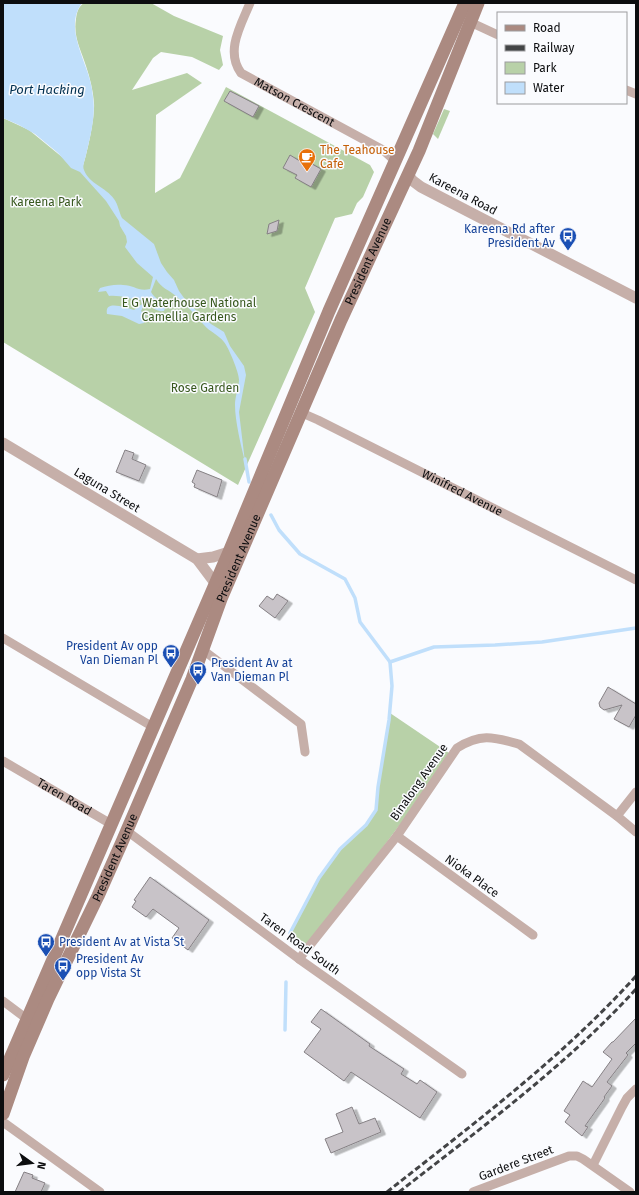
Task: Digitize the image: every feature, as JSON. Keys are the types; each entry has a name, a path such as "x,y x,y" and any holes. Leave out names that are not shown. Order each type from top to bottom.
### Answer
{"main road":[{"name":"President Avenue","path":"3,1075 229,552 288,408 370,216 465,3"},
{"name":"President Avenue","path":"3,1114 23,1058 48,999 98,896 127,831 203,650 220,599 359,280 439,104 478,3"},
{"name":"Matson Crescent","path":"395,161 408,175"},
{"name":"Winifred Avenue","path":"288,408 302,413"},
{"path":"189,643 203,650"},
{"name":"Taren Road","path":"111,824 127,831"}],"street":[{"name":"Matson Crescent","path":"250,3 240,26 233,53 234,62 241,73 383,150 395,161"},
{"path":"470,22 497,35"},
{"name":"Kareena Road","path":"408,175 413,181 423,188 636,298"},
{"name":"Winifred Avenue","path":"302,413 636,580"},
{"name":"Laguna Street","path":"3,443 197,559 215,583"},
{"path":"197,559 213,557 229,552"},
{"path":"3,638 153,727"},
{"path":"203,650 301,724 305,752"},
{"name":"Binalong Avenue","path":"299,959 396,836 457,748 469,741 485,737 519,744 617,816 636,832"},
{"name":"Taren Road","path":"3,761 111,824"},
{"path":"617,816 636,792"},
{"name":"Taren Road South","path":"127,831 299,959 462,1074"},
{"name":"Nioka Place","path":"396,836 533,935"},
{"path":"3,1001 27,1019"},
{"path":"630,1192 593,1164 627,1098 636,1089"},
{"path":"3,1122 100,1192"},
{"name":"Gardere Street","path":"473,1192 569,1156 577,1156 593,1164"}],"green space":[{"name":"E G Waterhouse National Camellia Gardens","path":"84,3 151,3 174,16 223,36 220,50 223,65 219,70 192,57 161,52 153,58 132,90 187,73 202,83 156,115 155,193 180,178 226,87 370,165 374,172 363,197 357,203 352,214 335,218 305,288 315,312 238,485 3,342 3,118 29,130 62,157 82,169 90,136 94,110 94,98 91,84 78,43 75,26 77,12 80,6"},
{"path":"444,109 450,111 438,139 433,134"},
{"path":"390,713 452,755 309,946 290,933 319,878 340,849 366,825 376,810 378,787"}],"water":[{"name":"Port Hacking","path":"3,3 82,3 78,10 75,26 77,42 88,73 94,104 92,126 83,168 86,175 90,179 111,195 117,203 122,218 154,244 161,263 174,280 179,291 187,302 211,324 224,332 230,346 244,366 246,375 239,412 245,462 238,434 235,411 239,378 229,350 224,342 220,337 206,327 180,299 163,287 156,279 151,292 164,306 164,311 157,310 147,303 141,311 144,314 145,321 144,323 139,324 122,316 107,314 107,309 112,306 121,306 134,310 142,304 141,300 109,296 106,291 98,292 100,288 111,285 127,285 146,290 150,289 153,277 137,263 125,247 127,242 126,236 120,226 119,221 106,201 80,172 71,168 58,153 35,134 3,118"}],"building":[{"path":"230,91 259,106 253,117 224,101"},
{"name":"The Teahouse Cafe","path":"290,155 303,163 305,160 321,169 311,187 295,178 297,175 283,168"},
{"path":"279,220 277,231 267,234 269,224"},
{"path":"125,450 134,453 132,459 146,465 139,481 116,472"},
{"path":"197,470 222,480 217,497 194,487 195,484 192,482"},
{"path":"277,594 288,601 275,618 259,606 267,596 273,600"},
{"path":"608,687 636,704 636,715 629,727 614,719 622,705 604,710 600,707 599,703"},
{"path":"150,877 209,920 188,950 172,938 179,928 153,909 146,917 132,907 136,901 134,900"},
{"path":"321,1009 370,1044 369,1046 404,1069 401,1074 417,1084 420,1080 437,1092 420,1118 351,1072 344,1081 304,1052 321,1029 311,1022"},
{"path":"636,1018 636,1043 626,1053 628,1055 607,1082 612,1086 585,1126 588,1127 582,1136 565,1122 570,1115 564,1111 583,1081 592,1087 612,1059 603,1052"},
{"path":"352,1107 359,1124 375,1118 381,1132 331,1153 325,1139 343,1132 336,1114"},
{"path":"24,1172 33,1175 32,1178 45,1183 41,1192 15,1192"}],"waterway":[{"path":"245,459 249,482"},
{"path":"271,515 279,530 300,554 345,579 355,598 360,622 390,662 392,686 389,720 378,787 376,810 366,825 340,849 319,878 290,933"},
{"path":"390,662 434,647 542,642 636,628"},
{"path":"285,1030 286,982"}],"railway":[{"path":"387,1192 516,1089 578,1035 636,976"},
{"path":"399,1192 492,1120 552,1070 582,1044 636,989"}],"place":[{"name":"The Teahouse Cafe","path":"307,172"},
{"name":"Kareena Rd after President Av","path":"568,251"},
{"name":"President Av opp Van Dieman Pl","path":"171,668"},
{"name":"President Av at Van Dieman Pl","path":"198,685"},
{"name":"President Av at Vista St","path":"46,957"},
{"name":"President Av opp Vista St","path":"63,981"}],"park label":[{"name":"Kareena Park","path":"46,202"},
{"name":"Rose Garden","path":"205,388"}]}
